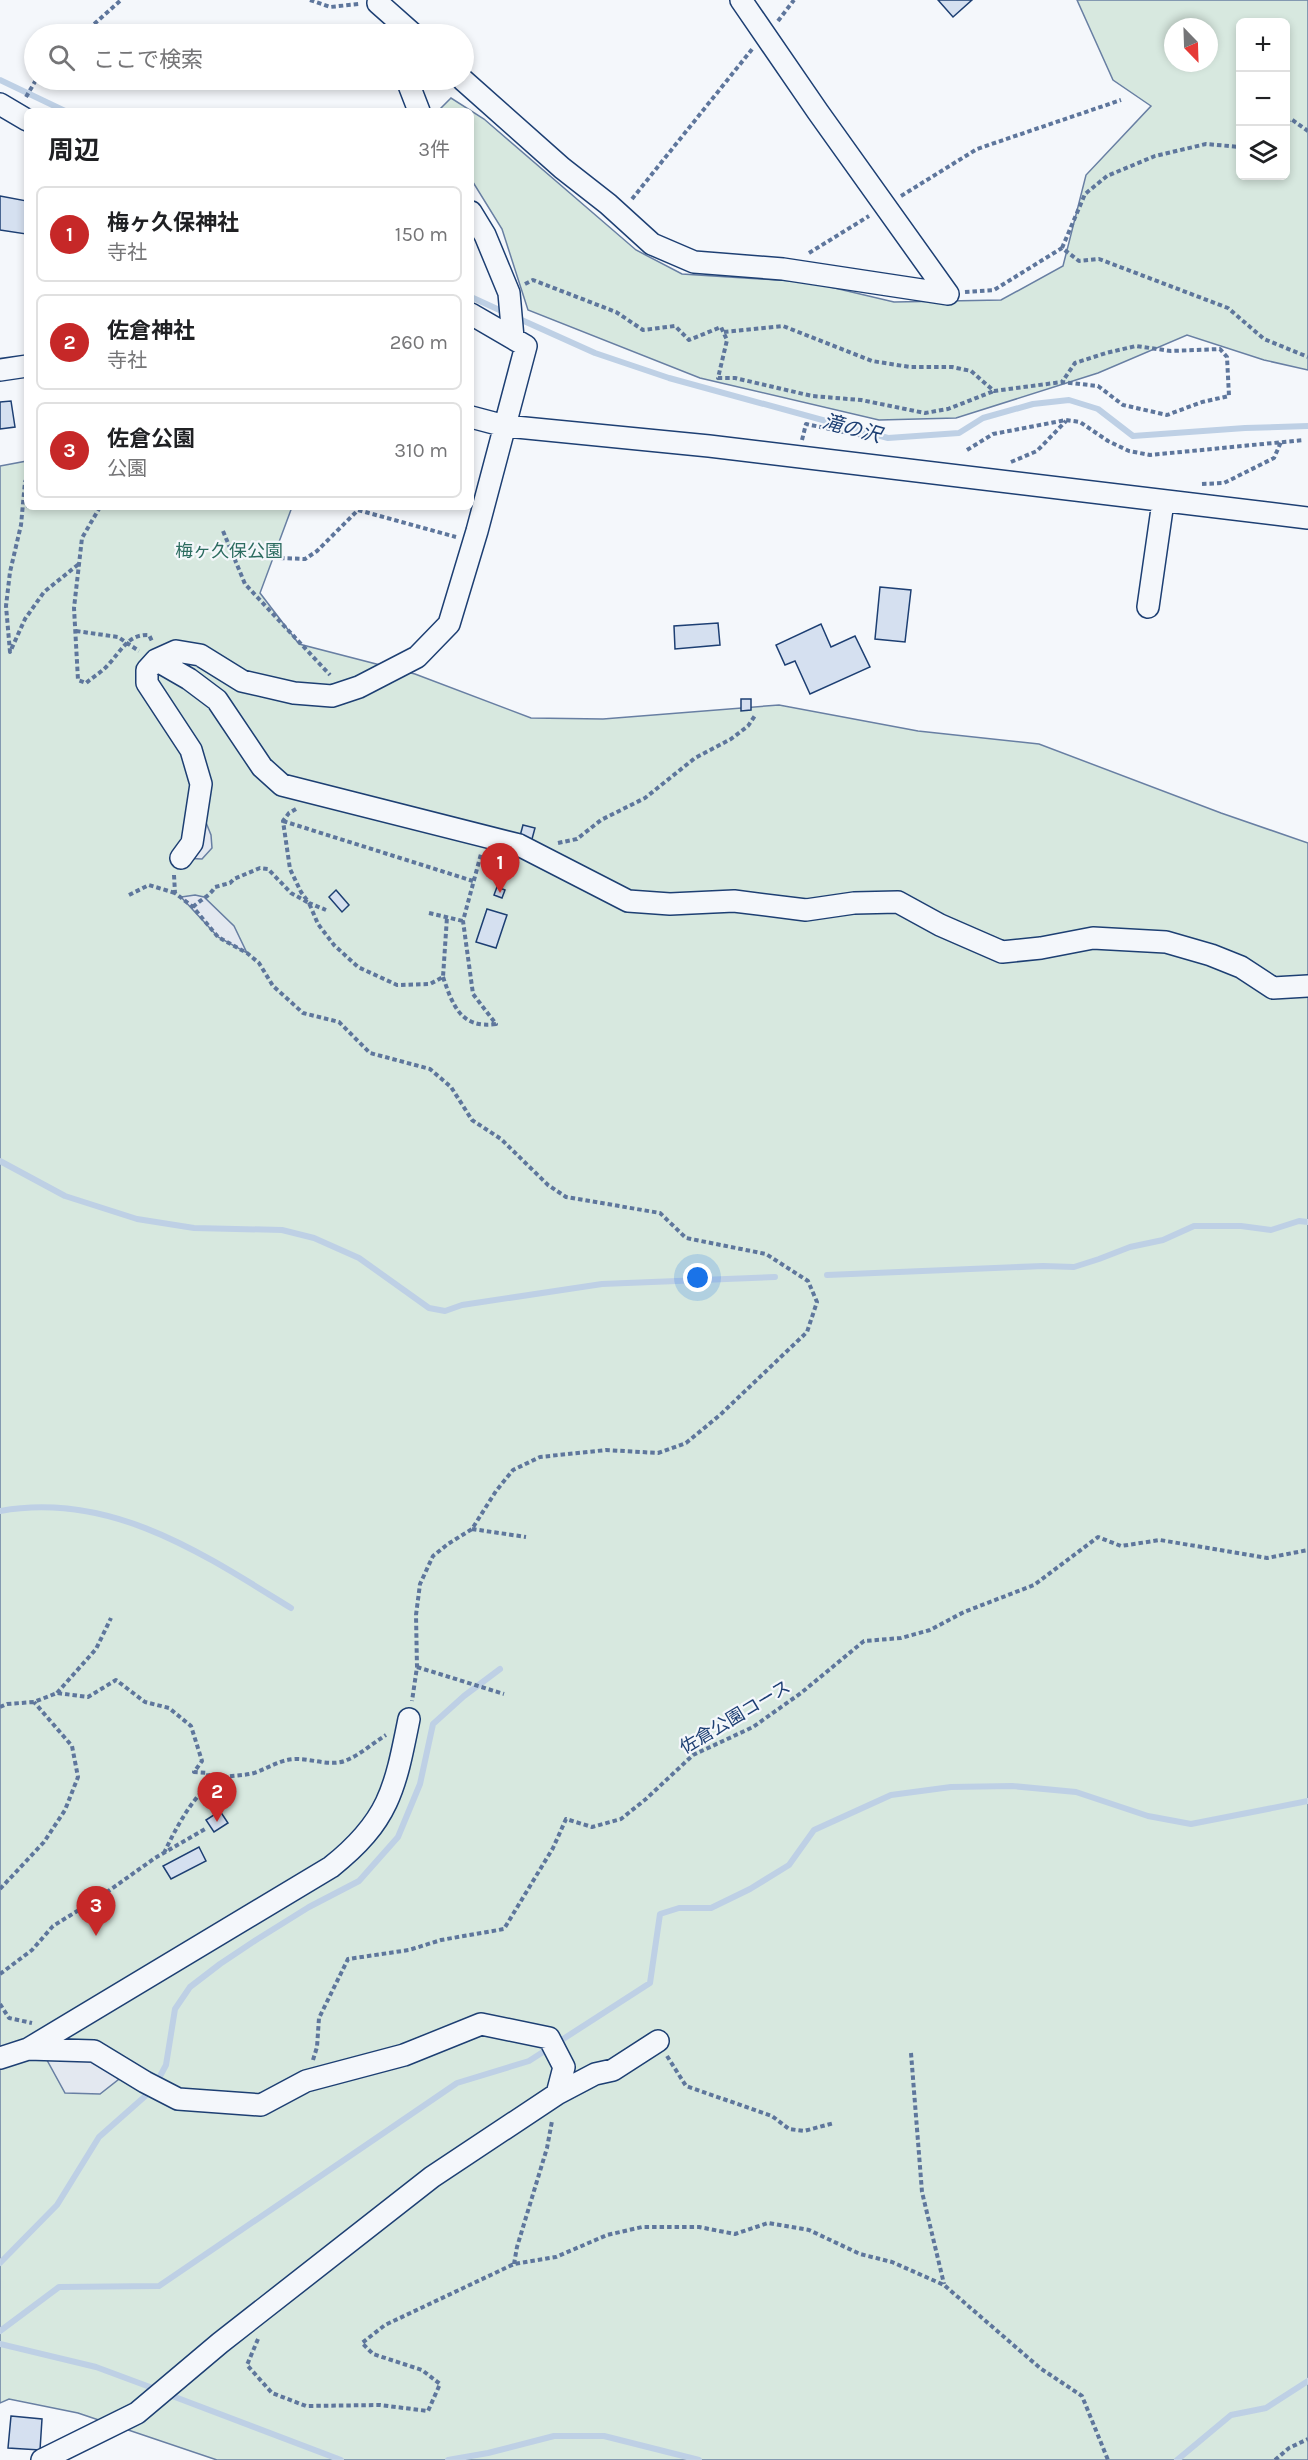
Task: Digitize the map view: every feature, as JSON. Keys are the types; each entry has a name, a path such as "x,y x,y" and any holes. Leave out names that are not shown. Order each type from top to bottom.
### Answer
{"street":[{"path":"741,0 948,294"},
{"path":"377,1 386,24"},
{"path":"377,1 402,24"},
{"path":"474,89 652,244 694,262 783,269 948,294"},
{"path":"411,90 418,108"},
{"path":"0,104 24,118"},
{"path":"474,217 485,236 509,297 513,333"},
{"path":"181,858 192,843 201,784 191,750 147,683 147,670 156,660 176,651 200,655 242,681 294,693 332,696 359,687 417,657 449,624 474,542 526,346 513,333 474,315"},
{"path":"0,370 24,366"},
{"path":"474,418 505,426 709,446 1308,518"},
{"path":"1148,607 1164,502"},
{"path":"156,660 189,679 217,700 262,767 282,785 519,845 628,901 670,904 734,901 806,910 854,903 898,902 940,925 1002,951 1041,948 1093,938 1166,942 1211,955 1241,967 1273,988 1308,986"},
{"path":"0,2058 28,2049 148,1978 331,1867 356,1847 378,1820 394,1788 409,1719"},
{"path":"28,2049 94,2051 178,2099 261,2105 306,2081 404,2055 481,2024 549,2038 564,2067 557,2094"},
{"path":"42,2460 137,2413 171,2382 432,2177 557,2094 595,2074 613,2070 658,2042"}],"path":[{"path":"94,24 121,0"},
{"path":"310,0 330,7 377,1"},
{"path":"619,214 704,111 749,52 766,37 794,0"},
{"path":"783,269 977,149 1121,100"},
{"path":"1290,120 1308,131"},
{"path":"948,294 994,290 1062,248 1085,194 1107,176 1155,156 1206,144 1236,147"},
{"path":"1062,248 1078,261 1099,259 1228,308 1264,339 1308,357"},
{"path":"509,297 533,280 616,312 643,330 675,326 689,340 722,327 727,340 718,378 735,378 812,396 861,400 925,413 948,410 994,391 1062,382 1098,386 1123,405 1167,415 1202,402 1229,396 1227,357 1220,349 1171,351 1136,346 1106,352 1076,363 1062,382"},
{"path":"724,332 783,326 872,362 910,367 952,367 971,371 994,391"},
{"path":"1009,463 1037,451 1066,420"},
{"path":"967,450 993,435 1066,420 1080,422 1108,441 1129,451 1150,455 1304,440"},
{"path":"797,458 806,424 863,436"},
{"path":"1196,484 1224,483 1274,458 1281,442"},
{"path":"24,493 21,525 10,572 6,606 10,652 25,619 44,592 80,563"},
{"path":"98,510 82,538 74,608 78,680 86,683 106,667 126,642 138,634 149,635 155,649 156,660"},
{"path":"280,558 305,559 317,551 358,510 474,542"},
{"path":"223,531 245,584 344,692"},
{"path":"75,631 118,637 156,660"},
{"path":"534,852 549,845 577,839 601,820 645,798 695,758 731,739 748,726 756,714"},
{"path":"324,794 289,813 283,821 290,869 318,924 334,945 358,967 397,985 430,984 443,977"},
{"path":"283,821 473,881"},
{"path":"447,917 443,977 458,1011 470,1021 481,1026 496,1024 472,994 463,921 486,836"},
{"path":"175,893 174,873 181,858"},
{"path":"193,907 211,894 215,887 230,883 260,868 268,869 291,893 326,910"},
{"path":"129,894 149,885 175,893 193,907 218,937 247,953 259,963 273,986 303,1013 339,1022 370,1053 430,1069 451,1087 472,1120 501,1139 548,1185 566,1197 660,1213 686,1238 766,1254 808,1281 818,1302 807,1332 720,1415 686,1443 658,1453 606,1450 540,1457 513,1470 496,1491 472,1529 434,1556 420,1584 416,1615 417,1667 409,1719 348,1760 339,1763 298,1759 280,1760 261,1771 243,1776 224,1777 209,1784 184,1816 164,1853"},
{"path":"429,913 463,921"},
{"path":"472,1529 526,1537"},
{"name":"佐倉公園コース","path":"306,2081 317,2047 319,2018 348,1959 409,1950 441,1940 504,1929 553,1848 566,1819 592,1827 621,1819 646,1800 693,1755 753,1727 801,1693 864,1641 901,1638 930,1630 964,1612 1034,1585 1098,1537 1120,1546 1161,1540 1267,1558 1308,1550"},
{"path":"0,1707 7,1704 34,1702 57,1693 96,1649 111,1618"},
{"path":"417,1667 504,1694"},
{"path":"57,1693 88,1697 116,1680 145,1702 169,1708 191,1726 202,1761 194,1772 208,1773 209,1784"},
{"path":"0,1888 44,1842 65,1810 78,1777 72,1746 34,1702"},
{"path":"0,1974 32,1950 53,1926 164,1853 205,1829"},
{"path":"0,2004 9,2018 42,2025 54,2033"},
{"path":"658,2042 686,2086 772,2116 789,2129 804,2131 834,2124"},
{"path":"911,2053 922,2192 944,2285"},
{"path":"514,2264 517,2247 548,2148 557,2094"},
{"path":"261,2334 247,2364 272,2393 306,2406 380,2405 428,2411 440,2384 422,2370 373,2354 362,2343 385,2325 514,2264 556,2257 607,2235 642,2227 699,2227 735,2234 768,2223 809,2230 860,2254 892,2262 944,2285 1040,2368 1082,2396 1108,2460"},
{"path":"1275,2460 1289,2448 1308,2439"}],"green space":[{"path":"1077,0 1308,0 1308,370 1264,360 1187,335 1098,373 956,418 879,420 700,378 528,310 502,229 474,184 474,113 636,250 682,274 809,282 894,302 1001,300 1063,266 1086,175 1151,106 1113,80"},
{"path":"451,98 467,108 441,108"},
{"name":"梅ヶ久保公園","path":"24,462 24,510 291,510 260,593 299,644 415,674 531,718 603,719 779,705 918,731 1039,744 1221,813 1308,843 1308,2460 217,2460 78,2413 9,2399 0,2403 0,466"}],"shaded area":[{"path":"205,820 211,835 212,848 202,859 181,858"},
{"path":"195,895 204,897 234,926 247,953 218,937 181,897"},
{"path":"42,2051 94,2051 128,2072 100,2094 65,2093"}],"building":[{"path":"938,0 972,0 953,17"},
{"path":"0,196 24,200 24,234 0,230"},
{"path":"11,401 15,427 0,429 0,402"},
{"path":"880,587 911,590 905,642 875,639"},
{"path":"718,623 720,645 675,649 674,626"},
{"path":"821,624 831,647 855,636 870,667 810,694 795,661 785,665 776,645"},
{"path":"741,699 751,699 751,710 741,711"},
{"path":"523,825 535,828 532,839 520,836"},
{"path":"497,887 505,890 502,898 494,895"},
{"path":"336,890 349,905 342,912 329,897"},
{"path":"487,909 507,915 496,948 476,942"},
{"path":"220,1811 228,1823 214,1832 206,1820"},
{"path":"199,1847 206,1861 171,1879 163,1866"},
{"path":"11,2416 42,2419 40,2450 8,2448"}],"waterway":[{"name":"滝の沢","path":"0,80 59,108"},
{"name":"滝の沢","path":"474,298 506,313"},
{"name":"滝の沢","path":"515,317 595,353 669,378 888,438 959,433 983,418 1033,404 1069,400 1098,409 1133,436 1308,426"},
{"path":"0,1161 65,1196 137,1219 194,1228 282,1230 314,1238 359,1258 429,1308 445,1311 462,1305 602,1284 775,1277"},
{"path":"827,1275 1043,1266 1074,1267 1130,1247 1163,1240 1194,1226 1241,1226 1271,1230 1299,1221 1308,1222"},
{"path":"0,1511 40,1507 79,1510 117,1518 153,1531 189,1548 291,1608"},
{"path":"158,2080 166,2065 175,2009 190,1987 256,1940 309,1907 359,1881 398,1837 420,1784 433,1724 464,1696 500,1669"},
{"path":"0,2331 59,2287 159,2286 457,2083 529,2061 650,1983 660,1914 679,1908 711,1908 750,1889 789,1865 814,1830 891,1795 951,1787 1012,1786 1076,1792 1148,1816 1191,1824 1308,1801"},
{"path":"0,2263 57,2205 99,2137 151,2091"},
{"path":"0,2344 96,2367 158,2390"},
{"path":"1177,2460 1231,2415 1266,2408 1308,2381"},
{"path":"167,2394 341,2460"},
{"path":"448,2460 488,2453 554,2436 604,2436 699,2460"}],"place":[{"name":"梅ヶ久保神社","path":"500,893"},
{"name":"佐倉神社","path":"217,1822"},
{"name":"佐倉公園","path":"96,1936"}]}
